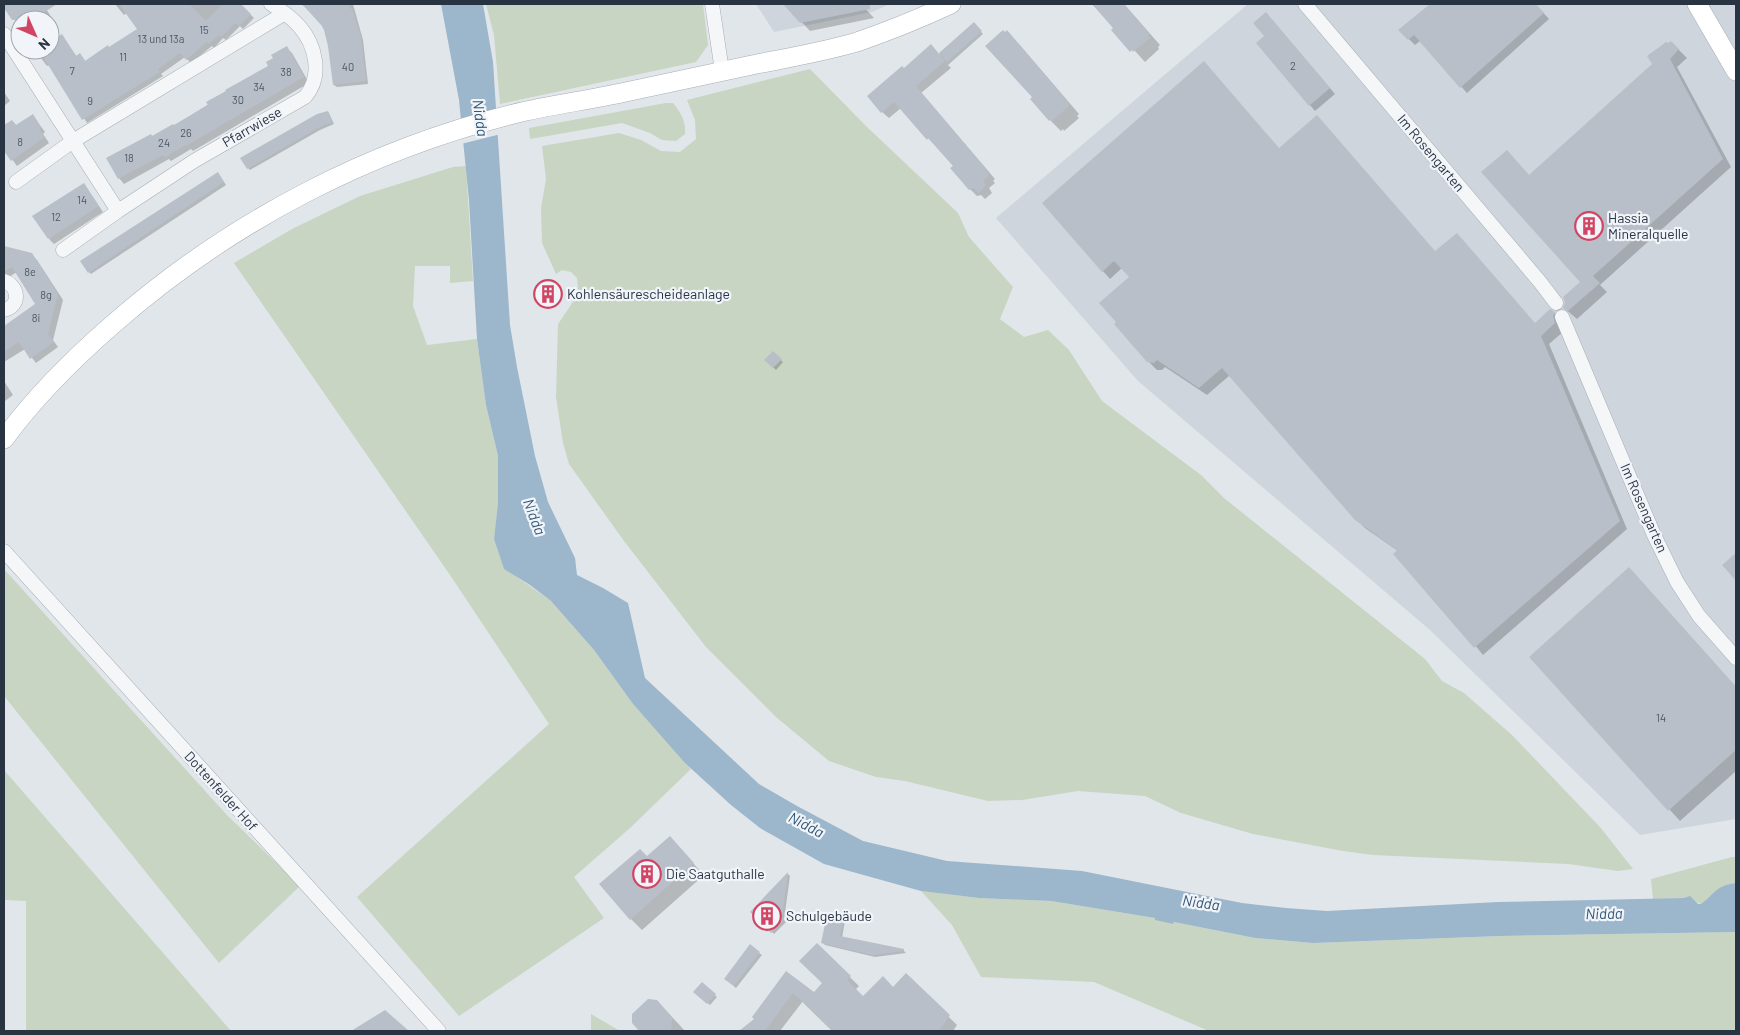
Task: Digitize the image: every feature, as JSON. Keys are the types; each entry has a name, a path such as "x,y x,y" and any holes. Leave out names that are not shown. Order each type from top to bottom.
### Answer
{"main road":[{"path":"6,434 40,395 96,339 148,295 218,244 276,208 353,170 428,140 488,121 538,109 828,50 882,33 952,4"},
{"path":"1697,4 1736,72"}],"street":[{"name":"Pfarrwiese","path":"64,250 118,211 210,152 305,97 310,91 316,75 312,47 298,24 272,4"},
{"path":"712,4 722,71"},
{"name":"Im Rosengarten","path":"1305,4 1556,303"},
{"path":"16,182 73,142 284,13"},
{"path":"4,34 118,211"},
{"path":"4,281 12,286 16,294 11,307 4,310"},
{"name":"Im Rosengarten","path":"1562,317 1654,535 1677,582 1699,616 1736,658"},
{"name":"Dottenfelder Hof","path":"4,551 439,1031"}],"shaded area":[{"path":"756,4 890,4 872,12 774,32"},
{"path":"1248,4 1736,4 1736,819 1640,835 1430,630 1138,381 996,218"}],"green space":[{"path":"486,4 703,4 708,45 696,62 500,104 494,35"},
{"path":"810,69 866,126 958,213 969,237 1013,287 1000,319 1024,337 1048,330 1069,350 1102,401 1201,475 1224,498 1425,659 1442,681 1464,693 1512,735 1600,827 1633,869 1618,871 1568,864 1373,855 1343,851 1253,834 1181,813 1145,796 1078,791 1022,800 988,801 905,781 876,777 829,761 776,717 706,647 624,541 569,464 563,443 556,397 558,324 577,296 578,288 577,278 571,272 562,270 556,274 542,243 541,208 546,179 542,146 619,133 641,140 661,151 680,152 696,139 695,120 687,100"},
{"path":"673,103 684,121 685,134 676,141 662,140 650,133 622,123 530,139 529,128"},
{"path":"466,166 473,281 450,283 450,266 415,266 413,306 427,345 477,339 486,405 498,456 498,504 494,539 504,568 551,601 594,650 633,704 691,769 630,828 574,877 604,918 459,1016 357,897 549,724 450,575 234,263 292,229 360,196 453,167"},
{"path":"4,569 226,814 300,886 219,963 4,696"},
{"path":"4,770 231,1031 26,1031 26,901 4,900"},
{"path":"1736,857 1736,883 1721,888 1701,904 1684,898 1653,899 1651,879"},
{"path":"921,891 979,898 1051,901 1155,918 1156,920 1173,924 1174,922 1255,938 1313,943 1500,936 1736,932 1736,1031 1209,1031 1094,982 981,977 952,925"},
{"path":"591,1014 620,1031 591,1031"}],"water":[{"name":"Nidda","path":"441,4 483,4 493,62 510,325 535,456 548,502 575,558 577,575 628,603 645,678 759,784 863,841 947,861 1082,871 1242,903 1286,908 1327,911 1498,902 1684,898 1690,896 1698,904 1701,904 1720,888 1736,883 1736,932 1500,936 1313,943 1255,938 1174,922 1173,924 1155,920 1155,918 1051,901 979,898 921,891 824,864 760,828 731,805 685,763 633,704 594,650 551,601 504,569 494,539 498,503 498,456 486,405 477,339 469,200 459,100"}],"pier":[{"path":"499,109 501,134 461,144 459,120"}],"building":[{"path":"4,4 57,4 48,10 10,10 10,17 4,8"},
{"path":"119,4 189,4 206,21 223,4 241,4 251,14 239,26 235,23 221,37 219,35 209,44 207,42 186,60 180,53 158,69 160,72 82,120 45,60 60,60 60,35 62,34 76,56 80,53 85,61 108,45 109,47 137,29"},
{"path":"302,4 347,4 353,11 361,37 366,81 333,85 324,30"},
{"path":"783,4 870,4 870,9 800,23"},
{"path":"1092,4 1124,4 1150,34 1148,35 1150,38 1133,52 1132,50 1130,52 1111,30 1113,28"},
{"path":"1430,4 1536,4 1544,13 1460,88 1414,35 1408,40 1398,30"},
{"path":"1266,12 1330,88 1309,106 1256,43 1264,36 1253,23"},
{"path":"974,22 982,31 947,62 939,53"},
{"path":"1003,30 1005,32 1007,30 1069,103 1067,104 1069,106 1052,121 1051,119 1049,121 1030,99 1032,97 985,46"},
{"name":"Hassia Mineralquelle","path":"1671,41 1679,49 1670,59 1723,159 1593,276 1600,283 1568,311 1563,308 1565,302 1563,297 1580,282 1481,172 1507,150 1529,175 1652,64 1647,56 1666,42"},
{"path":"931,44 945,61 916,86 989,172 987,173 989,175 983,181 986,185 978,193 974,188 969,190 950,168 953,166 894,102 881,113 867,96 902,66 904,68"},
{"path":"287,46 304,77 186,146 165,157 163,155 118,179 106,158 151,134 152,136 174,125 208,105 206,102 268,66 266,62 273,58 271,55"},
{"path":"1204,61 1279,148 1317,115 1435,251 1457,233 1535,323 1550,309 1555,312 1553,316 1555,323 1541,336 1620,521 1474,648 1393,554 1397,550 1355,520 1222,368 1199,388 1157,360 1154,363 1147,362 1114,324 1116,322 1099,303 1129,277 1114,261 1102,272 1042,203"},
{"path":"328,111 333,122 318,128 247,169 240,158 317,114"},
{"path":"33,114 45,137 11,161 4,151 4,125 12,120 16,125"},
{"path":"218,172 224,182 88,273 80,261"},
{"path":"84,183 99,206 48,239 32,216"},
{"path":"4,246 32,253 58,294 48,334 54,342 30,359 19,342 4,352 4,326 35,304 12,267 4,272"},
{"path":"773,351 782,359 773,368 764,360"},
{"path":"1736,553 1736,581 1722,565"},
{"path":"1629,567 1736,687 1736,750 1668,811 1529,657"},
{"name":"Die Saatguthalle","path":"670,836 694,863 630,920 599,884 640,849 647,856"},
{"path":"788,872 782,917 784,919 771,933 750,912"},
{"path":"827,915 844,918 840,936 904,949 904,951 872,955 821,943"},
{"path":"817,943 851,976 847,980 863,996 883,976 893,987 906,973 950,1015 939,1031 832,1031 793,993 765,1031 739,1031 754,1019 752,1017 786,971 814,992 822,983 799,961"},
{"path":"750,944 760,952 734,986 724,979"},
{"path":"702,982 716,994 707,1004 693,992"},
{"path":"648,999 657,1000 672,1017 671,1031 639,1031 632,1023 632,1014"},
{"path":"385,1010 409,1031 351,1031"}],"place":[{"name":"Hassia Mineralquelle","path":"1589,226"},
{"name":"Kohlensäurescheideanlage","path":"548,294"},
{"name":"Die Saatguthalle","path":"647,874"},
{"name":"Schulgebäude","path":"767,916"}]}
